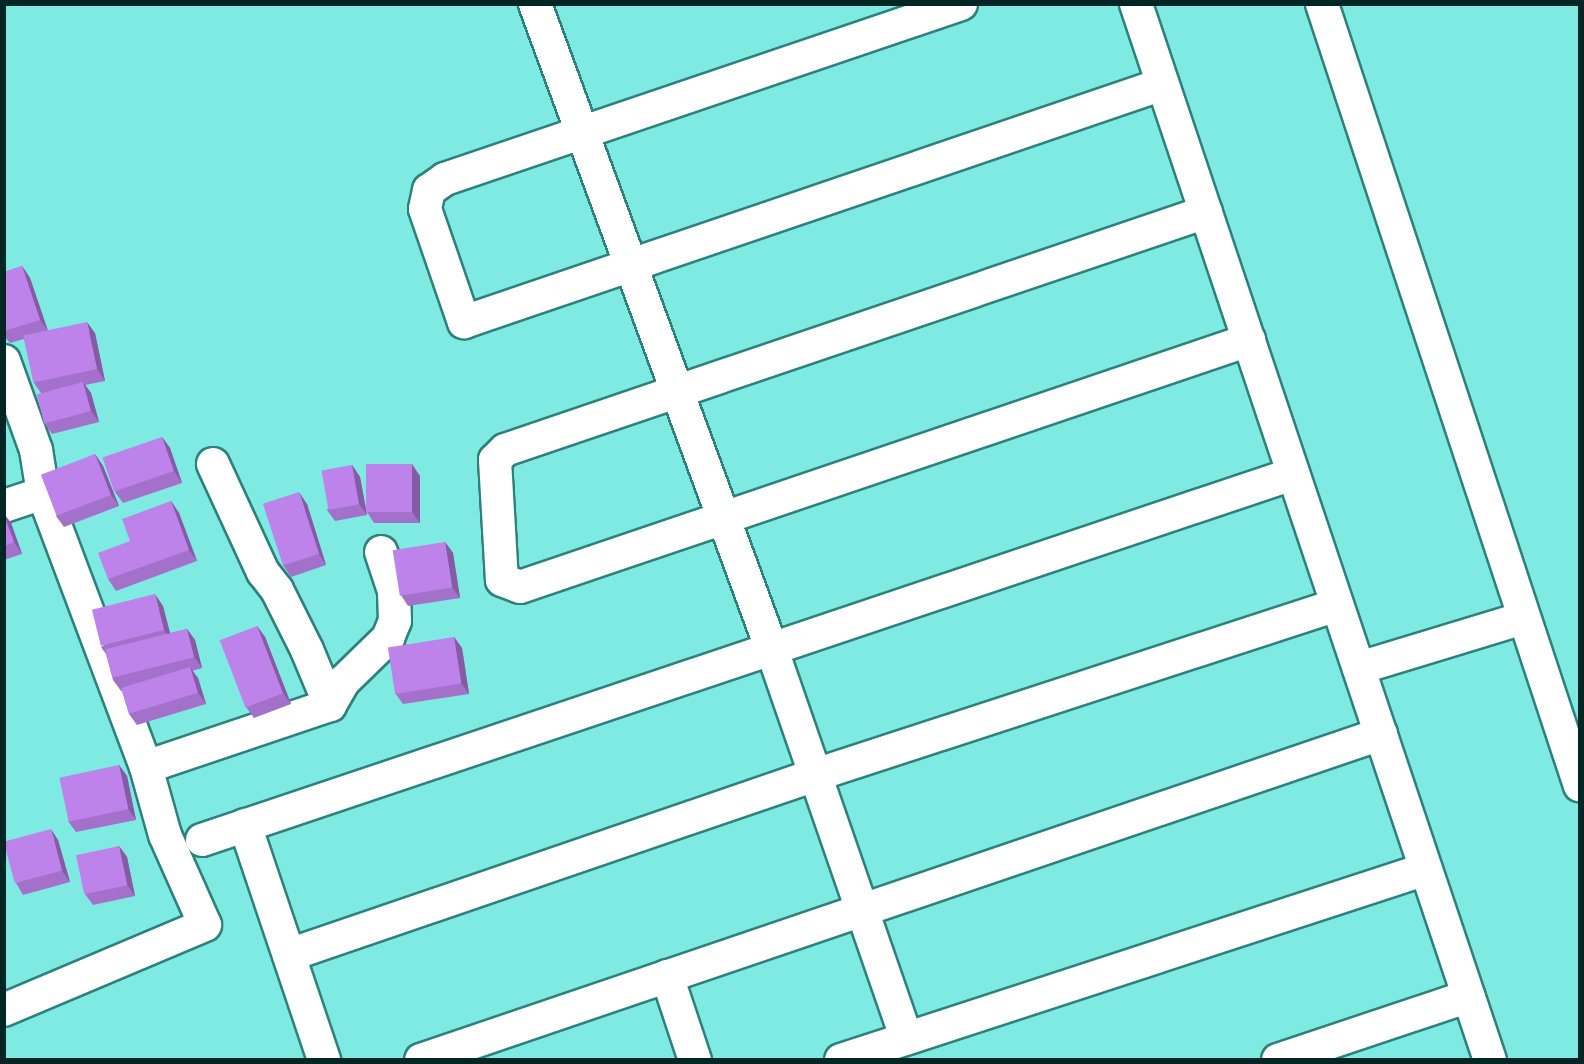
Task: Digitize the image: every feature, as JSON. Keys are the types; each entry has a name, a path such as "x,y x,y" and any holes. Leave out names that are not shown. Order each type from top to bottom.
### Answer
{"street":[{"path":"535,4 628,264 771,647 863,910 919,1043"},
{"path":"961,4 582,135 445,178 429,190 425,209 464,322 628,264 1162,84"},
{"path":"1136,4 1490,1059"},
{"path":"1322,4 1580,786"},
{"path":"1206,212 505,450 495,460 502,580 520,587 1249,340"},
{"path":"4,361 36,450 44,494 146,766 165,835 205,926 4,1010"},
{"path":"213,464 263,572 277,591 307,650 330,705"},
{"path":"202,840 771,647 1293,474"},
{"path":"4,506 44,494"},
{"path":"146,766 330,705 344,681 388,638 395,621 394,591 381,552"},
{"path":"289,955 815,775 1338,605"},
{"path":"1359,668 1524,618"},
{"path":"421,1059 1381,734"},
{"path":"245,825 324,1059"},
{"path":"841,1059 919,1043 1426,869"},
{"path":"667,976 695,1059"},
{"path":"1278,1059 1469,996"}],"building":[{"path":"22,266 40,320 4,331 4,272"},
{"path":"87,322 97,369 33,382 23,336"},
{"path":"83,382 91,411 44,423 37,394"},
{"path":"162,437 174,471 114,492 102,458"},
{"path":"95,454 111,495 57,516 41,475"},
{"path":"366,464 412,464 412,512 366,512"},
{"path":"352,465 359,504 328,510 321,470"},
{"path":"299,492 319,554 283,566 263,504"},
{"path":"171,501 189,550 108,579 98,553 130,541 122,519"},
{"path":"4,516 14,542 4,546"},
{"path":"445,542 452,587 400,596 393,550"},
{"path":"155,594 164,630 101,646 92,610"},
{"path":"257,626 283,693 245,708 220,640"},
{"path":"187,629 194,657 113,677 105,649"},
{"path":"454,637 461,683 395,694 388,647"},
{"path":"190,667 198,693 129,714 121,688"},
{"path":"119,765 128,809 69,822 59,778"},
{"path":"51,829 62,871 15,883 4,842"},
{"path":"119,846 127,885 84,894 76,855"}]}
